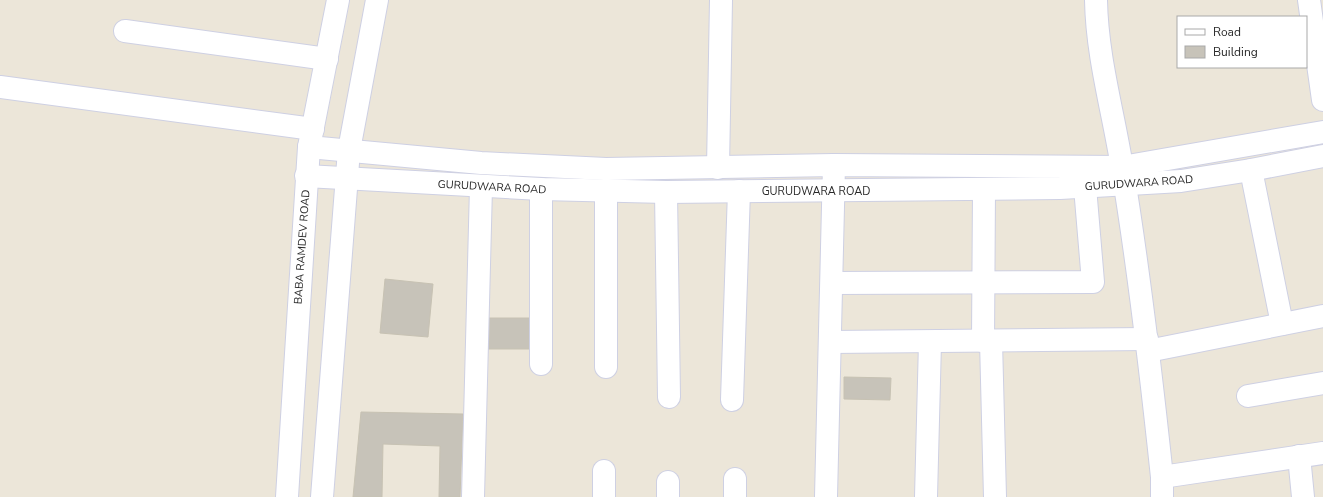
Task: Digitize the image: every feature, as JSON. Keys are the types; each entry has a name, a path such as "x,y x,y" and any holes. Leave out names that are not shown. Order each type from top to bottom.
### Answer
{"street":[{"name":"BABA RAMDEV ROAD","path":"287,497 306,176 311,138 338,0"},
{"path":"322,497 349,150 377,0"},
{"path":"718,168 721,0"},
{"path":"1096,0 1096,31 1123,176 1147,345 1162,487 1323,452"},
{"path":"1309,0 1323,100"},
{"path":"125,31 327,59"},
{"name":"GURUDWARA ROAD","path":"0,87 311,138 349,150 481,163 540,167 606,169 834,165 1123,176 1181,181 1251,170 1323,156"},
{"name":"GURUDWARA ROAD","path":"306,176 541,190 666,192 984,190 1085,187 1123,176 1323,132"},
{"path":"826,497 834,165"},
{"path":"1251,170 1282,324"},
{"path":"473,497 481,187"},
{"path":"832,283 1093,282 1085,187"},
{"path":"541,190 541,364"},
{"path":"606,190 606,367"},
{"path":"984,190 983,282 995,497"},
{"path":"732,400 738,191"},
{"path":"666,192 669,398"},
{"path":"830,342 987,341 1147,345 1282,324 1323,316"},
{"path":"926,497 930,342"},
{"path":"1248,396 1323,383"},
{"path":"1299,456 1303,497"},
{"path":"604,471 604,497"}],"building":[{"path":"385,279 433,284 428,337 380,333"},
{"path":"481,318 532,318 532,349 481,349"},
{"path":"844,377 891,378 890,400 844,399"},
{"path":"361,412 463,414 460,497 439,497 440,446 383,444 382,497 353,497"}]}
